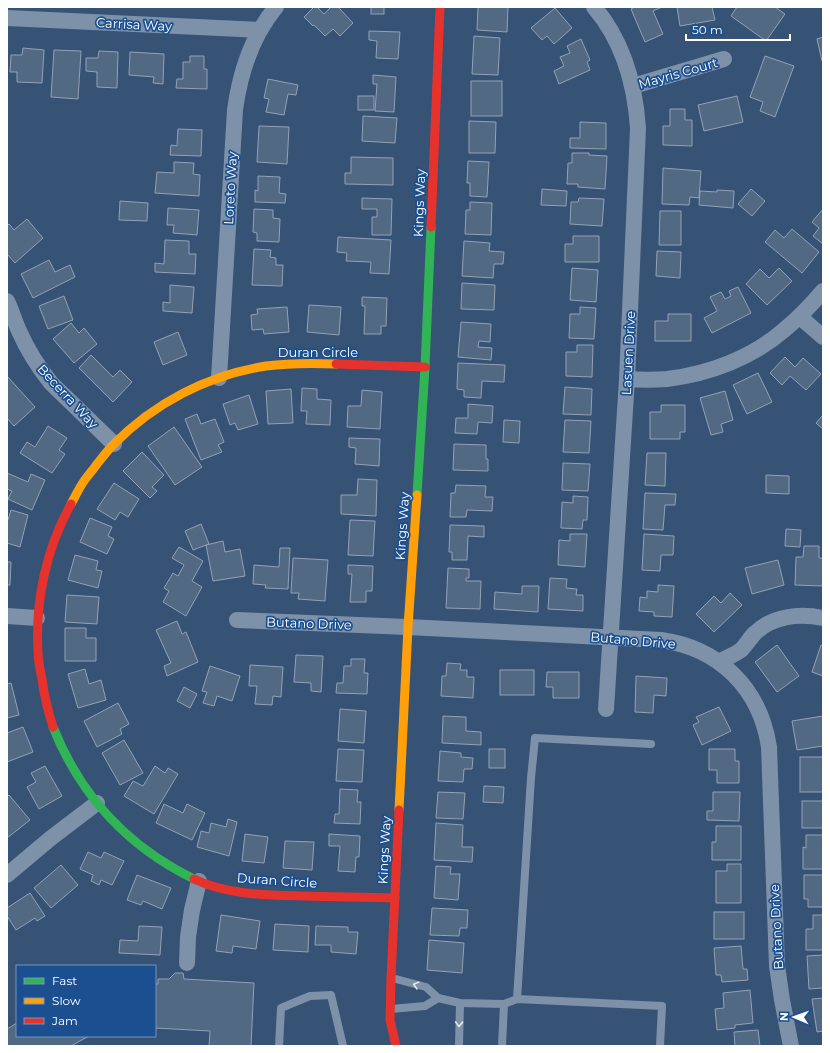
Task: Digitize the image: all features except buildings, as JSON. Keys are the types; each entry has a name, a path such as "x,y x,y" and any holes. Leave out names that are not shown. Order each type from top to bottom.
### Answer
{"street":[{"name":"Loreto Way","path":"218,378 235,110 238,88 244,68 260,30 276,7"},
{"name":"Kings Way","path":"396,1046 390,1020 391,978 408,627 425,367 440,7"},
{"name":"Lasuen Drive","path":"594,7 609,27 619,45 626,64 633,86 638,128 628,379 606,709"},
{"name":"Carrisa Way","path":"7,18 260,30"},
{"name":"Mayris Court","path":"633,86 724,59"},
{"path":"628,379 667,379 701,373 745,356 764,345 800,317 823,291"},
{"name":"Becerra Way","path":"7,301 20,334 44,373 51,382 114,444"},
{"path":"800,317 823,337"},
{"name":"Duran Circle","path":"395,898 278,896 249,894 221,888 199,881 172,868 148,852 126,834 106,814 78,777 64,752 53,726 39,671 37,618 41,586 47,558 64,514 94,466 114,444 137,423 160,406 185,392 218,378 251,368 270,365 308,363 425,367"},
{"path":"7,616 37,618"},
{"path":"719,662 741,649 764,626 773,621 792,616 812,616 823,618"},
{"name":"Butano Drive","path":"237,620 408,627 670,641 691,647 719,662 740,680 752,697 761,716 767,736 769,747 777,966 791,1046"},
{"path":"7,875 51,838 97,803"},
{"path":"187,963 188,937 192,910 199,881"}],"lane":[{"path":"517,999 531,778 535,738 651,744"},
{"path":"391,978 426,987 438,998 460,1003 504,1004 517,999 662,1006 660,1046"},
{"path":"279,1046 281,1008 310,996 331,996 343,1046"},
{"path":"390,1009 425,1006 438,998"},
{"path":"459,1046 460,1003"},
{"path":"502,1046 504,1004"}],"traffic: fast":[{"path":"417,495 425,367 431,227"},
{"path":"53,727 64,752 77,775 92,797 109,816 128,835 148,851 170,866 194,879"}],"traffic: slow":[{"path":"71,504 80,487 113,445 146,416 183,393 223,376 244,370 283,364 336,364"},
{"path":"399,810 408,627 417,495"}],"traffic: jam":[{"path":"431,227 440,7"},
{"path":"336,364 425,367"},
{"path":"53,727 45,697 38,655 38,614 44,576 49,557 62,521 71,504"},
{"path":"396,1046 390,1020 399,810"},
{"path":"194,879 220,888 247,893 289,896 395,898"}]}
